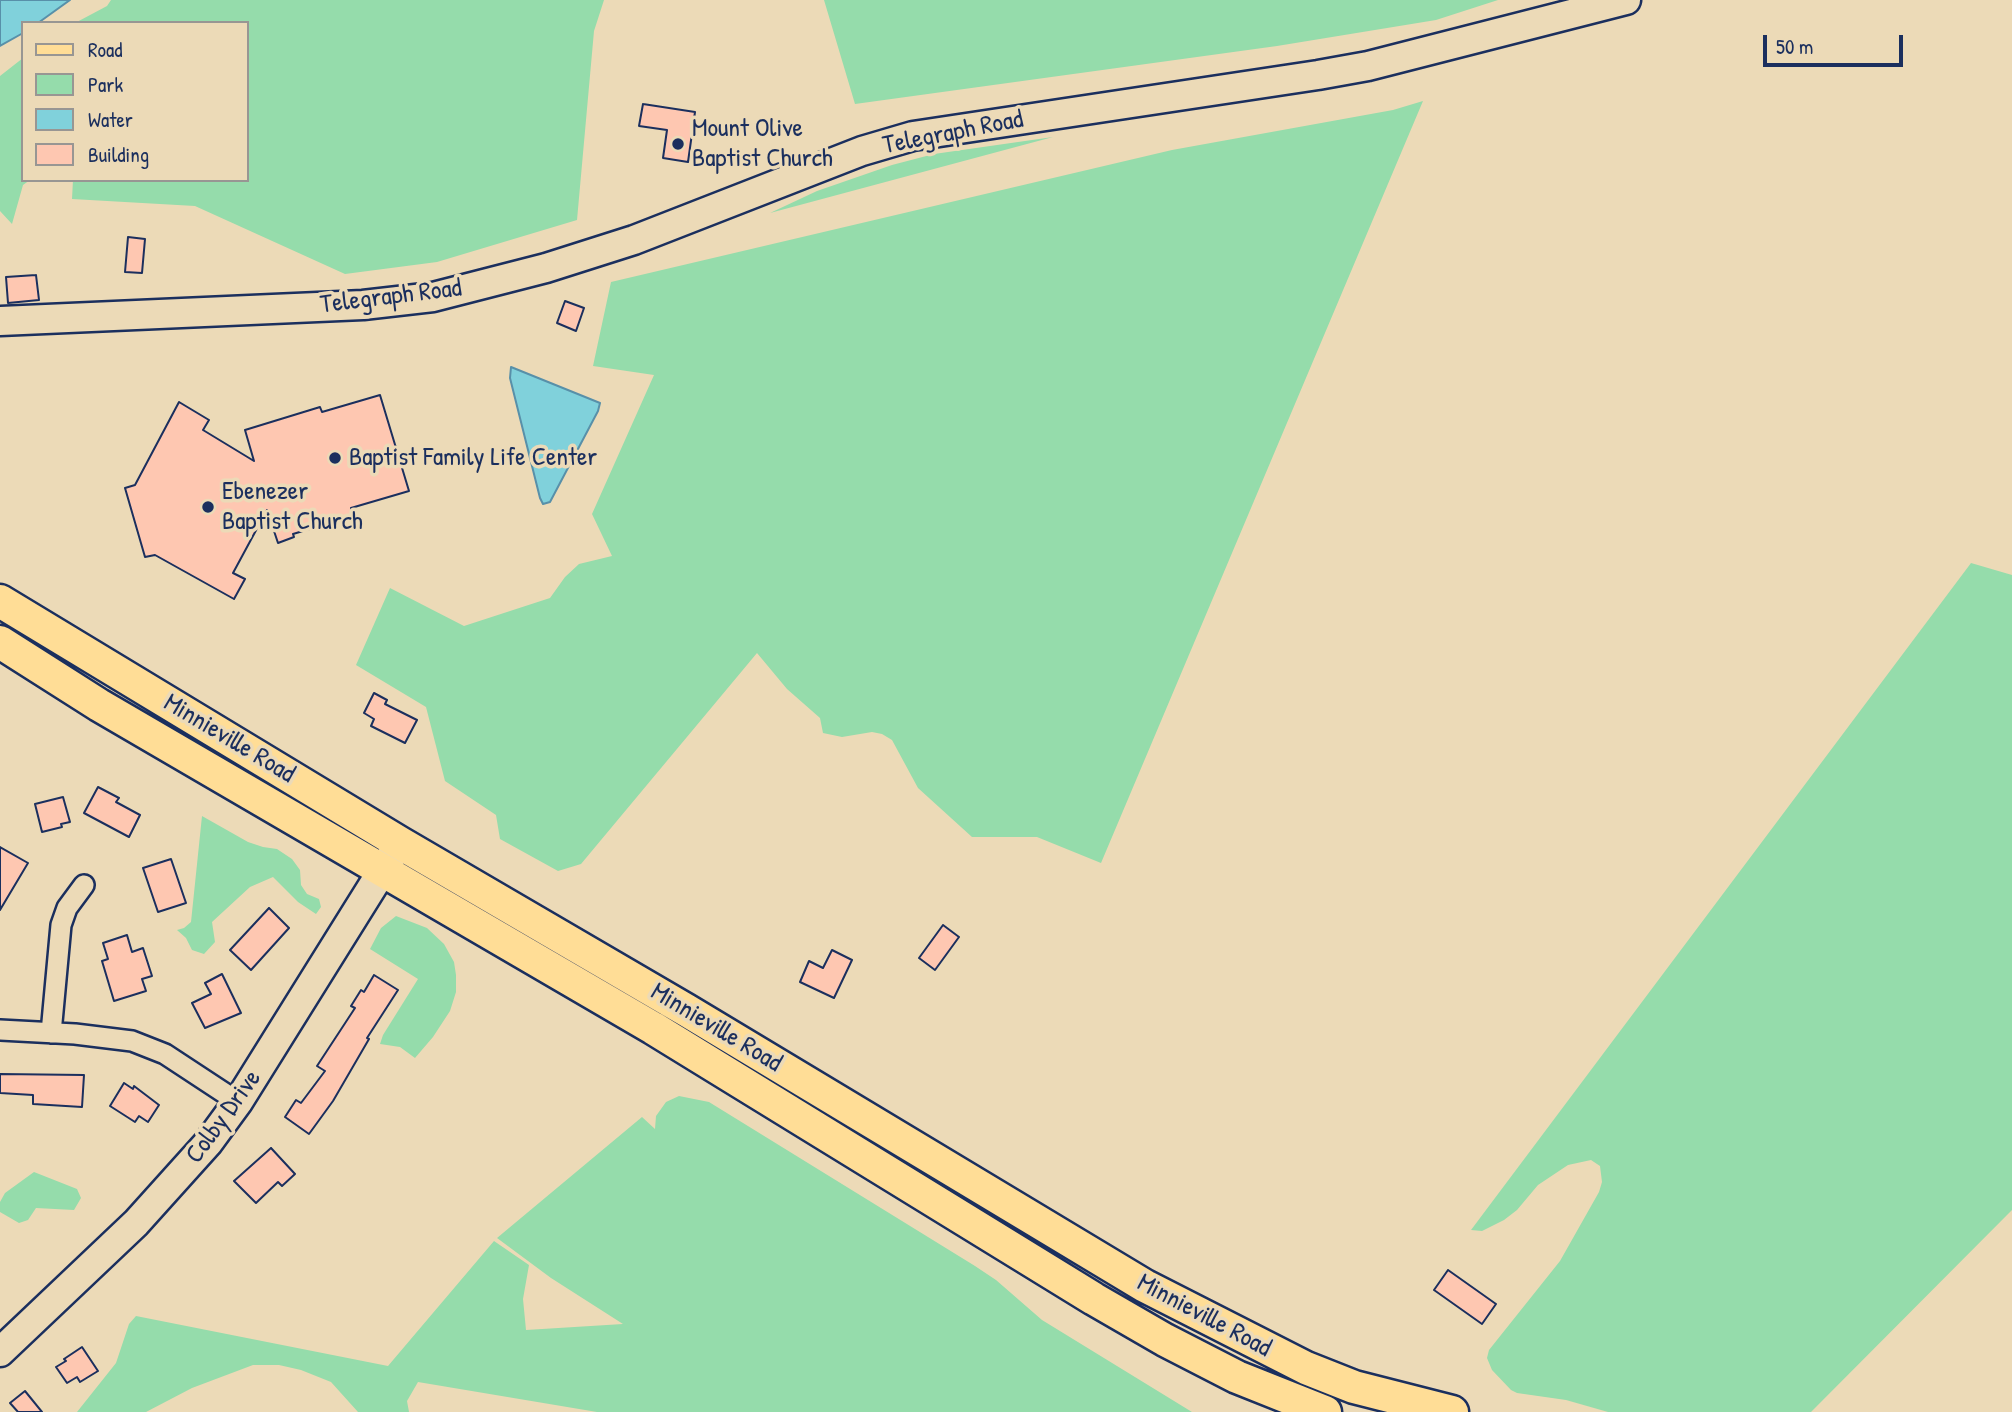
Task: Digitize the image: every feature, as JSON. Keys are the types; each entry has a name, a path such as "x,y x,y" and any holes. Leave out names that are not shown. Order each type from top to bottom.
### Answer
{"main road":[{"name":"Telegraph Road","path":"0,321 363,305 433,297 546,268 634,240 862,151 913,136 1343,71 1626,0"},
{"name":"Minnieville Road","path":"0,601 653,1028 1141,1326 1237,1377 1325,1412"},
{"name":"Minnieville Road","path":"0,642 99,705 687,1010 1145,1286 1306,1368 1392,1405 1452,1412"},
{"name":"Colby Drive","path":"0,1352 136,1223 193,1161 238,1102 391,856"}],"street":[{"path":"51,1033 61,925 67,908 85,885"},
{"path":"0,1031 116,1038 146,1046 186,1067 238,1102"}],"green space":[{"path":"111,0 604,0 594,31 577,220 437,262 345,274 195,206 72,199 73,182 248,182 248,21 79,21 107,6"},
{"path":"824,0 1498,0 1436,20 1277,46 855,104"},
{"path":"21,60 21,182 27,182 23,185 12,224 0,211 0,76"},
{"path":"1423,101 1101,863 1037,837 972,837 918,788 892,740 872,732 842,737 823,733 820,718 787,689 757,653 581,864 558,871 500,839 496,815 445,781 426,707 356,665 390,588 464,626 550,598 565,577 579,564 612,556 592,514 654,375 593,366 611,282 1172,150 1393,110"},
{"path":"1053,137 770,213 817,191 892,165 934,154"},
{"path":"1971,563 2012,575 2012,1210 1811,1412 1608,1412 1566,1400 1511,1390 1492,1370 1487,1358 1489,1350 1560,1261 1599,1192 1602,1182 1600,1166 1591,1160 1568,1165 1538,1185 1517,1210 1504,1220 1482,1231 1471,1230"},
{"path":"202,816 248,842 277,849 292,859 300,870 301,885 307,894 319,899 321,907 316,914 298,902 273,877 250,887 212,922 215,942 204,954 192,950 186,938 177,930 191,922"},
{"path":"396,916 427,928 444,944 454,962 456,975 456,992 450,1011 415,1058 400,1047 380,1044 418,979 370,949 381,928"},
{"path":"679,1096 709,1102 975,1266 996,1280 1042,1320 1192,1412 597,1412 418,1382 407,1401 409,1412 358,1412 331,1382 279,1365 253,1365 192,1388 146,1412 77,1412 116,1363 129,1324 136,1316 388,1366 494,1241 529,1265 523,1299 526,1330 623,1324 551,1278 497,1238 642,1117 655,1129 656,1116 666,1102"},
{"path":"34,1172 77,1189 81,1198 74,1210 36,1208 28,1220 19,1223 0,1212 0,1202 5,1193"}],"water":[{"path":"0,0 70,0 41,21 21,21 21,34 0,46"},
{"path":"511,367 600,403 550,502 543,504 510,378"}],"building":[{"name":"Mount Olive Baptist Church","path":"643,104 695,112 688,162 663,158 667,130 639,126"},
{"path":"128,237 145,239 142,273 125,272"},
{"path":"36,275 39,300 8,303 6,277"},
{"path":"565,301 584,308 576,331 557,323"},
{"path":"380,395 409,491 351,508 353,516 293,534 294,537 278,543 267,510 233,573 245,579 234,599 155,555 145,557 125,488 135,485 179,402 209,420 203,430 254,461 245,430 320,407 322,412"},
{"path":"374,693 387,700 385,704 417,720 405,743 371,726 374,719 364,713"},
{"path":"98,787 119,798 116,802 140,815 129,837 84,813"},
{"path":"63,797 70,822 42,832 35,804"},
{"path":"0,847 28,863 0,910"},
{"path":"171,859 186,903 158,912 143,868"},
{"path":"269,908 289,928 251,970 230,950"},
{"path":"943,925 959,937 935,970 919,958"},
{"path":"127,935 132,952 143,948 152,976 142,979 146,991 114,1001 102,961 108,959 103,943"},
{"path":"832,950 852,960 834,998 800,982 809,961 823,968"},
{"path":"222,974 241,1013 205,1028 192,1003 211,994 205,983"},
{"path":"374,975 398,990 367,1038 369,1039 333,1101 309,1134 285,1117 296,1100 301,1103 325,1071 317,1066 355,1008 351,1006 361,990 364,992"},
{"path":"0,1074 84,1075 82,1107 33,1104 33,1095 0,1093"},
{"path":"124,1083 133,1089 134,1086 159,1105 148,1122 139,1116 135,1122 110,1106"},
{"path":"271,1148 295,1174 282,1186 278,1182 256,1203 234,1181"},
{"path":"1448,1270 1496,1304 1482,1324 1434,1290"},
{"path":"82,1347 98,1371 80,1382 77,1377 67,1383 56,1367"},
{"path":"25,1391 42,1412 18,1412 10,1403"}],"place":[{"name":"Mount Olive Baptist Church","path":"678,144"},
{"name":"Baptist Family Life Center","path":"335,458"},
{"name":"Ebenezer Baptist Church","path":"208,507"}]}
